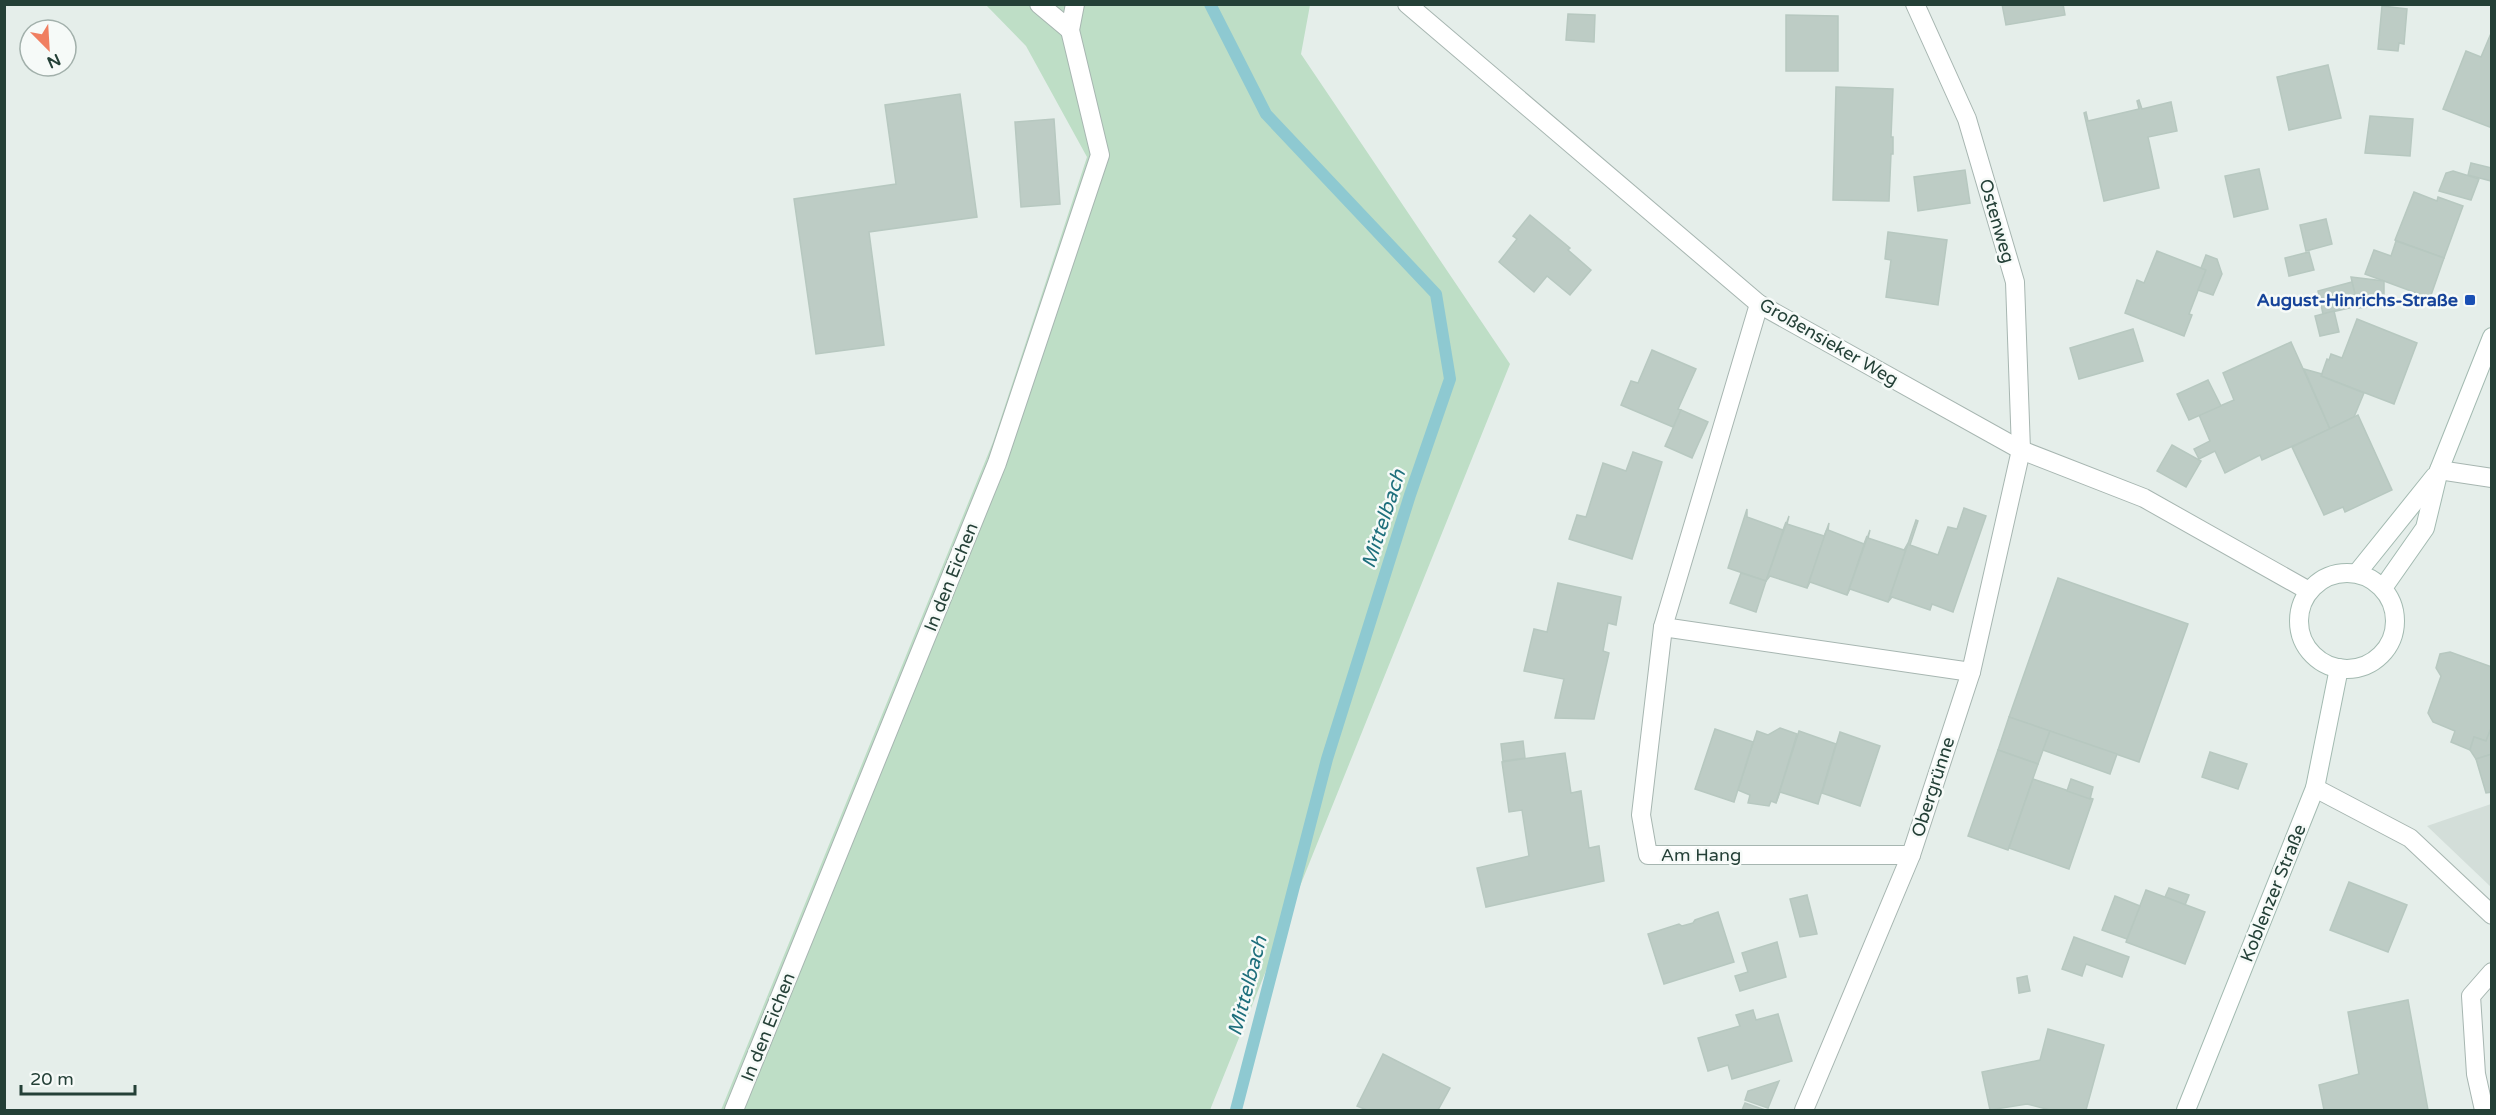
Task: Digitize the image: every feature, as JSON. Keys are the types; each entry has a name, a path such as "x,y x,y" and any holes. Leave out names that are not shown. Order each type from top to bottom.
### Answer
{"street":[{"path":"1039,4 1070,30"},
{"name":"In den Eichen","path":"734,1110 997,463 1100,155 1070,30 1076,4"},
{"name":"Großensieker Weg","path":"1407,4 1759,304 2021,450 2144,498 2309,591"},
{"name":"Ostenweg","path":"1915,4 1967,119 2015,282 2021,450"},
{"name":"Am Hang","path":"1759,304 1663,627 1641,815 1648,855 1911,855"},
{"path":"2383,588 2425,528 2439,470 2492,337"},
{"name":"Obergrünne","path":"1804,1110 1911,855 1971,672 2021,450"},
{"path":"2439,470 2492,478"},
{"path":"2356,573 2439,470"},
{"path":"2343,572 2356,573 2371,579 2383,588 2391,600 2395,615 2395,630 2390,644 2380,656 2354,669 2339,668 2323,663 2310,652 2302,638 2299,622 2301,606 2309,591 2330,575 2343,572"},
{"path":"1663,627 1971,672"},
{"name":"Koblenzer Straße","path":"2186,1110 2314,788 2339,668"},
{"path":"2314,788 2410,838 2492,915"},
{"path":"2484,1110 2476,1074 2471,996 2492,972"}],"shaded area":[{"path":"2492,804 2491,887 2427,826"}],"green space":[{"path":"986,5 1310,5 1301,54 1510,364 1210,1110 721,1110 993,442 1087,157 1026,46"}],"building":[{"path":"2002,4 2063,4 2065,15 2006,25"},
{"path":"2382,6 2407,9 2404,44 2399,43 2398,51 2378,49"},
{"path":"1568,14 1595,15 1594,42 1566,40"},
{"path":"1786,15 1838,16 1838,71 1786,71"},
{"path":"2492,31 2492,128 2443,109 2466,51 2481,57"},
{"path":"2328,65 2341,118 2289,130 2277,77"},
{"path":"1836,87 1893,89 1891,137 1893,137 1893,154 1891,154 1889,201 1833,200"},
{"path":"960,94 977,217 869,232 884,345 816,354 794,199 896,184 885,105"},
{"path":"2139,100 2142,109 2171,102 2177,131 2148,137 2159,188 2104,201 2084,113 2086,112 2088,121 2139,109 2137,101"},
{"path":"2370,116 2413,119 2410,156 2365,153"},
{"path":"1054,119 1060,204 1021,207 1015,122"},
{"path":"2471,163 2492,168 2491,181 2468,175"},
{"path":"2259,169 2268,209 2234,217 2225,176"},
{"path":"1965,170 1970,203 1918,211 1914,177"},
{"path":"2453,171 2479,179 2471,200 2439,191 2446,173"},
{"path":"2414,192 2437,201 2438,197 2463,206 2444,258 2395,240"},
{"path":"1530,215 1570,248 1568,250 1591,270 1570,295 1547,276 1534,292 1499,262 1517,239 1513,236"},
{"path":"2326,219 2332,244 2306,251 2300,225"},
{"path":"1888,232 1947,240 1938,305 1886,297 1891,260 1885,259"},
{"path":"2396,241 2444,258 2430,298 2365,274 2374,250 2391,256"},
{"path":"2157,251 2206,270 2189,314 2192,315 2184,336 2125,313 2137,280 2144,283"},
{"path":"2309,252 2314,270 2289,276 2285,258"},
{"path":"2206,255 2217,259 2222,274 2213,295 2198,290 2206,270 2201,268"},
{"path":"2351,277 2384,281 2384,306 2358,308"},
{"path":"2352,282 2358,306 2323,314 2318,291"},
{"path":"2334,311 2339,332 2320,336 2315,316"},
{"path":"2357,319 2417,343 2394,404 2321,376 2331,354 2342,358"},
{"path":"2133,329 2143,361 2079,379 2070,348"},
{"path":"2291,342 2330,429 2262,460 2260,455 2225,473 2215,451 2199,459 2194,449 2210,441 2199,415 2234,400 2223,373"},
{"path":"1652,350 1696,369 1678,409 1681,410 1673,427 1621,405 1631,381 1638,383"},
{"path":"2304,369 2322,374 2321,376 2364,393 2354,417 2330,429"},
{"path":"2208,380 2221,406 2189,420 2177,394"},
{"path":"1681,410 1708,422 1692,458 1665,446"},
{"path":"2358,415 2392,490 2345,512 2343,507 2324,515 2292,447"},
{"path":"2172,445 2201,461 2186,487 2157,471"},
{"path":"1633,452 1662,462 1632,559 1569,539 1577,515 1586,517 1603,463 1626,471"},
{"path":"1964,508 1986,516 1953,612 1932,604 1930,610 1892,597 1888,602 1916,520 1918,521 1910,545 1938,555 1948,527 1957,529"},
{"path":"1747,509 1747,517 1783,530 1786,522 1766,581 1728,568"},
{"path":"1789,516 1787,524 1824,536 1827,529 1807,588 1770,576 1766,581"},
{"path":"1829,523 1828,530 1864,544 1867,536 1847,595 1810,582 1807,588"},
{"path":"1870,530 1868,538 1904,550 1908,543 1888,602 1850,589 1847,595"},
{"path":"1741,573 1766,581 1756,612 1730,603"},
{"path":"2058,578 2188,624 2139,762 2009,717"},
{"path":"1558,583 1621,597 1616,625 1608,623 1603,651 1609,653 1594,719 1555,718 1564,679 1524,671 1534,629 1547,632"},
{"path":"2450,652 2492,667 2492,726 2486,741 2474,737 2470,750 2451,742 2455,731 2433,722 2428,713 2441,676 2436,668 2440,654"},
{"path":"2009,717 2050,731 2038,764 1998,750"},
{"path":"2492,726 2492,754 2476,759 2470,750 2474,737 2486,741"},
{"path":"1780,728 1797,734 1776,803 1771,801 1769,806 1748,803 1750,795 1738,790 1757,731 1768,735"},
{"path":"1715,729 1753,742 1734,802 1695,789"},
{"path":"1799,731 1836,744 1818,804 1780,792 1776,803"},
{"path":"2050,731 2117,754 2110,774 2043,750"},
{"path":"1840,732 1880,746 1860,806 1822,793"},
{"path":"1523,741 1525,758 1503,761 1501,744"},
{"path":"1998,750 2038,764 2008,850 1968,836"},
{"path":"2210,752 2247,764 2238,789 2202,777"},
{"path":"1565,753 1571,793 1581,791 1589,848 1599,846 1604,881 1486,907 1477,868 1529,856 1522,810 1509,812 1502,762"},
{"path":"2492,754 2492,792 2486,793 2476,759"},
{"path":"2033,779 2093,799 2069,869 2009,848"},
{"path":"2071,779 2093,787 2090,799 2067,791"},
{"path":"2349,882 2407,905 2388,952 2330,930"},
{"path":"2169,888 2189,895 2185,905 2165,897"},
{"path":"2146,890 2205,912 2185,964 2126,942"},
{"path":"1807,895 1817,934 1800,937 1790,899"},
{"path":"2115,896 2140,906 2127,939 2102,930"},
{"path":"1718,912 1734,962 1664,984 1648,934 1679,924 1682,926 1693,923 1695,920"},
{"path":"2074,937 2129,957 2122,977 2086,964 2082,976 2062,969"},
{"path":"1777,942 1786,977 1740,991 1735,976 1748,972 1742,953"},
{"path":"2027,976 2030,991 2019,993 2017,978"},
{"path":"2408,1000 2428,1110 2324,1110 2319,1085 2359,1074 2348,1012"},
{"path":"1753,1010 1756,1020 1778,1014 1792,1061 1732,1079 1728,1065 1708,1071 1698,1038 1740,1026 1736,1015"},
{"path":"2048,1029 2104,1045 2086,1110 2050,1110 2027,1104 1990,1110 1982,1072 2040,1060"},
{"path":"1383,1054 1450,1088 1438,1110 1367,1110 1357,1106"},
{"path":"1779,1081 1768,1108 1745,1100 1748,1091"},
{"path":"1745,1103 1765,1110 1742,1110"}],"waterway":[{"name":"Mittelbach","path":"1210,4 1266,114 1436,294 1450,379 1410,495 1327,759 1236,1110"}],"place":[{"name":"August-Hinrichs-Straße","path":"2470,300"}]}
